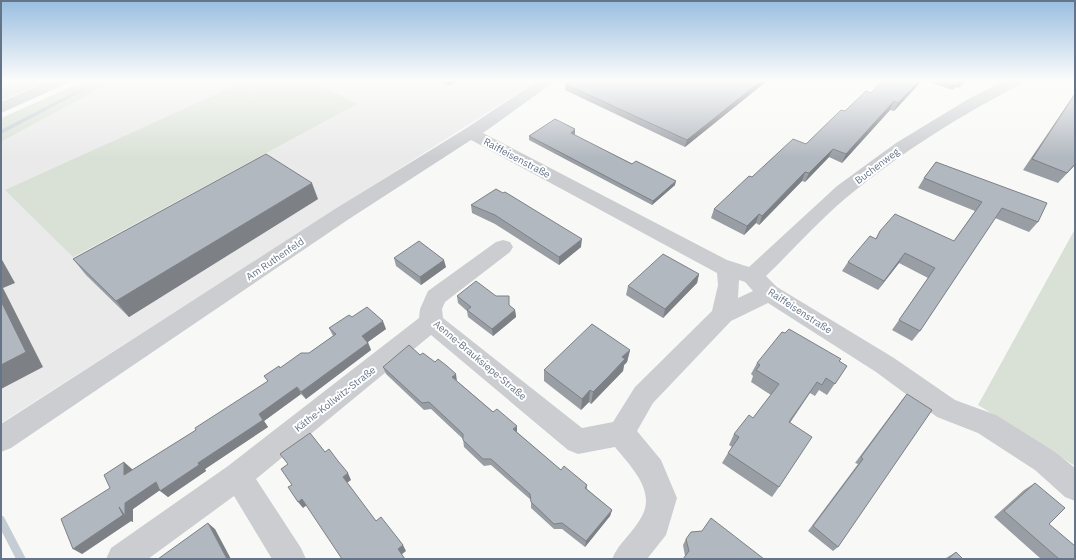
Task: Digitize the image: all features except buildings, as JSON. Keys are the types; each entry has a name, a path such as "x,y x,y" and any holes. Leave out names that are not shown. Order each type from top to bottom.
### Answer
{"street":[{"name":"Am Ruthenfeld","path":"1,439 342,214 511,106"},
{"name":"Buchenweg","path":"753,276 844,190 902,147 969,106"},
{"name":"Raiffeisenstraße","path":"471,133 713,263 753,276 769,293 885,365 946,409 987,424 1045,462 1075,487"},
{"name":"Aenne-Brauksiepe-Straße","path":"503,247 436,297 431,309 431,322 578,441 621,433"},
{"path":"723,315 729,285 727,268"},
{"path":"628,559 655,524 662,498 651,470 621,433 644,395 723,315 769,293"},
{"name":"Käthe-Kollwitz-Straße","path":"122,559 238,476 431,322"},
{"path":"238,476 290,559"}],"shaded area":[{"path":"28,106 67,106 1,142 1,118"},
{"path":"67,106 497,106 1,423 1,142"},
{"path":"190,106 353,106 73,257 5,190"},
{"path":"1075,229 1075,466 978,405"}],"waterway":[{"path":"1,132 51,106"},
{"path":"1,520 21,559"}]}
